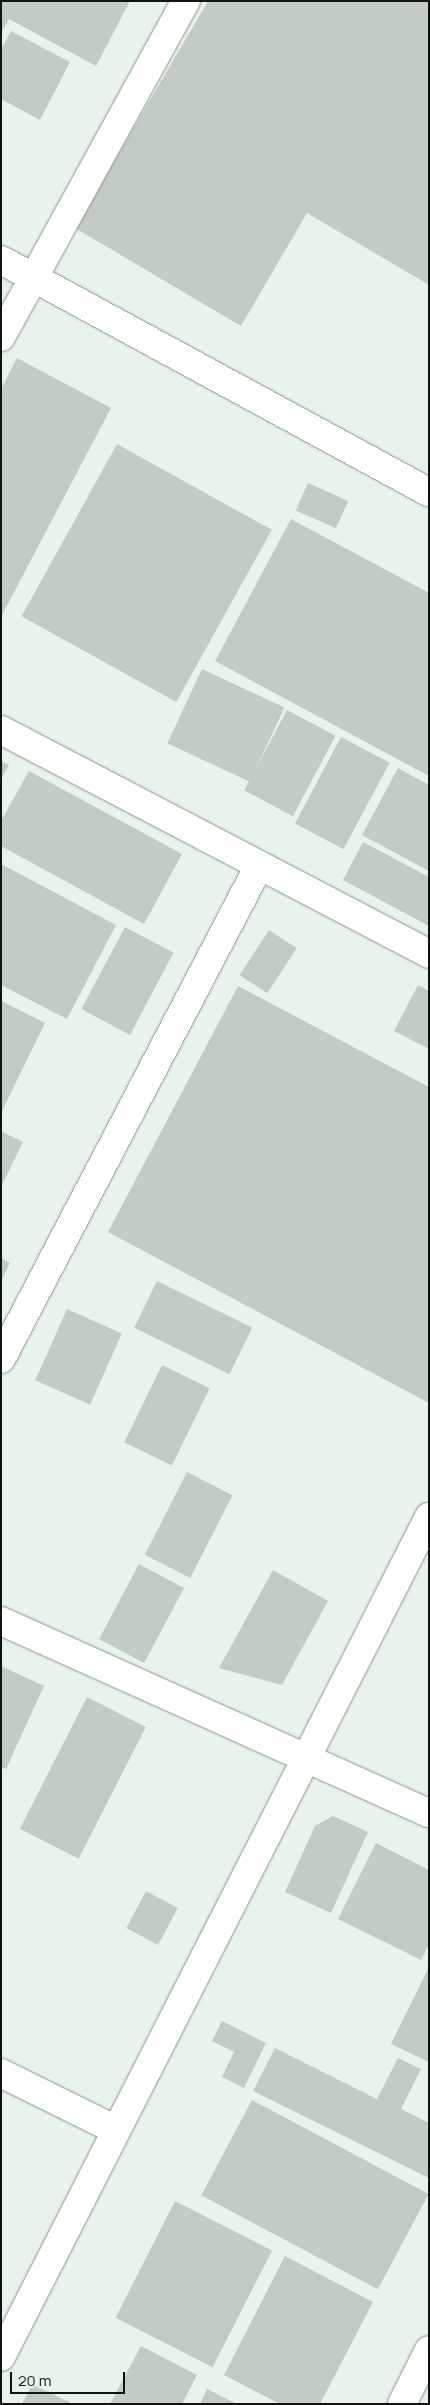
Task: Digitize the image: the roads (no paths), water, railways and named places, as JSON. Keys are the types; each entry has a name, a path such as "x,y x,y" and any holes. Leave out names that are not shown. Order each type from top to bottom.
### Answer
{"street":[{"path":"1,337 186,1"},
{"path":"1,260 429,492"},
{"path":"1,730 429,954"},
{"path":"1,1359 259,866"},
{"path":"1,2357 304,1757 429,1517"},
{"path":"1,1621 429,1813"},
{"path":"1,2073 116,2130"},
{"path":"402,2404 429,2350"}]}
